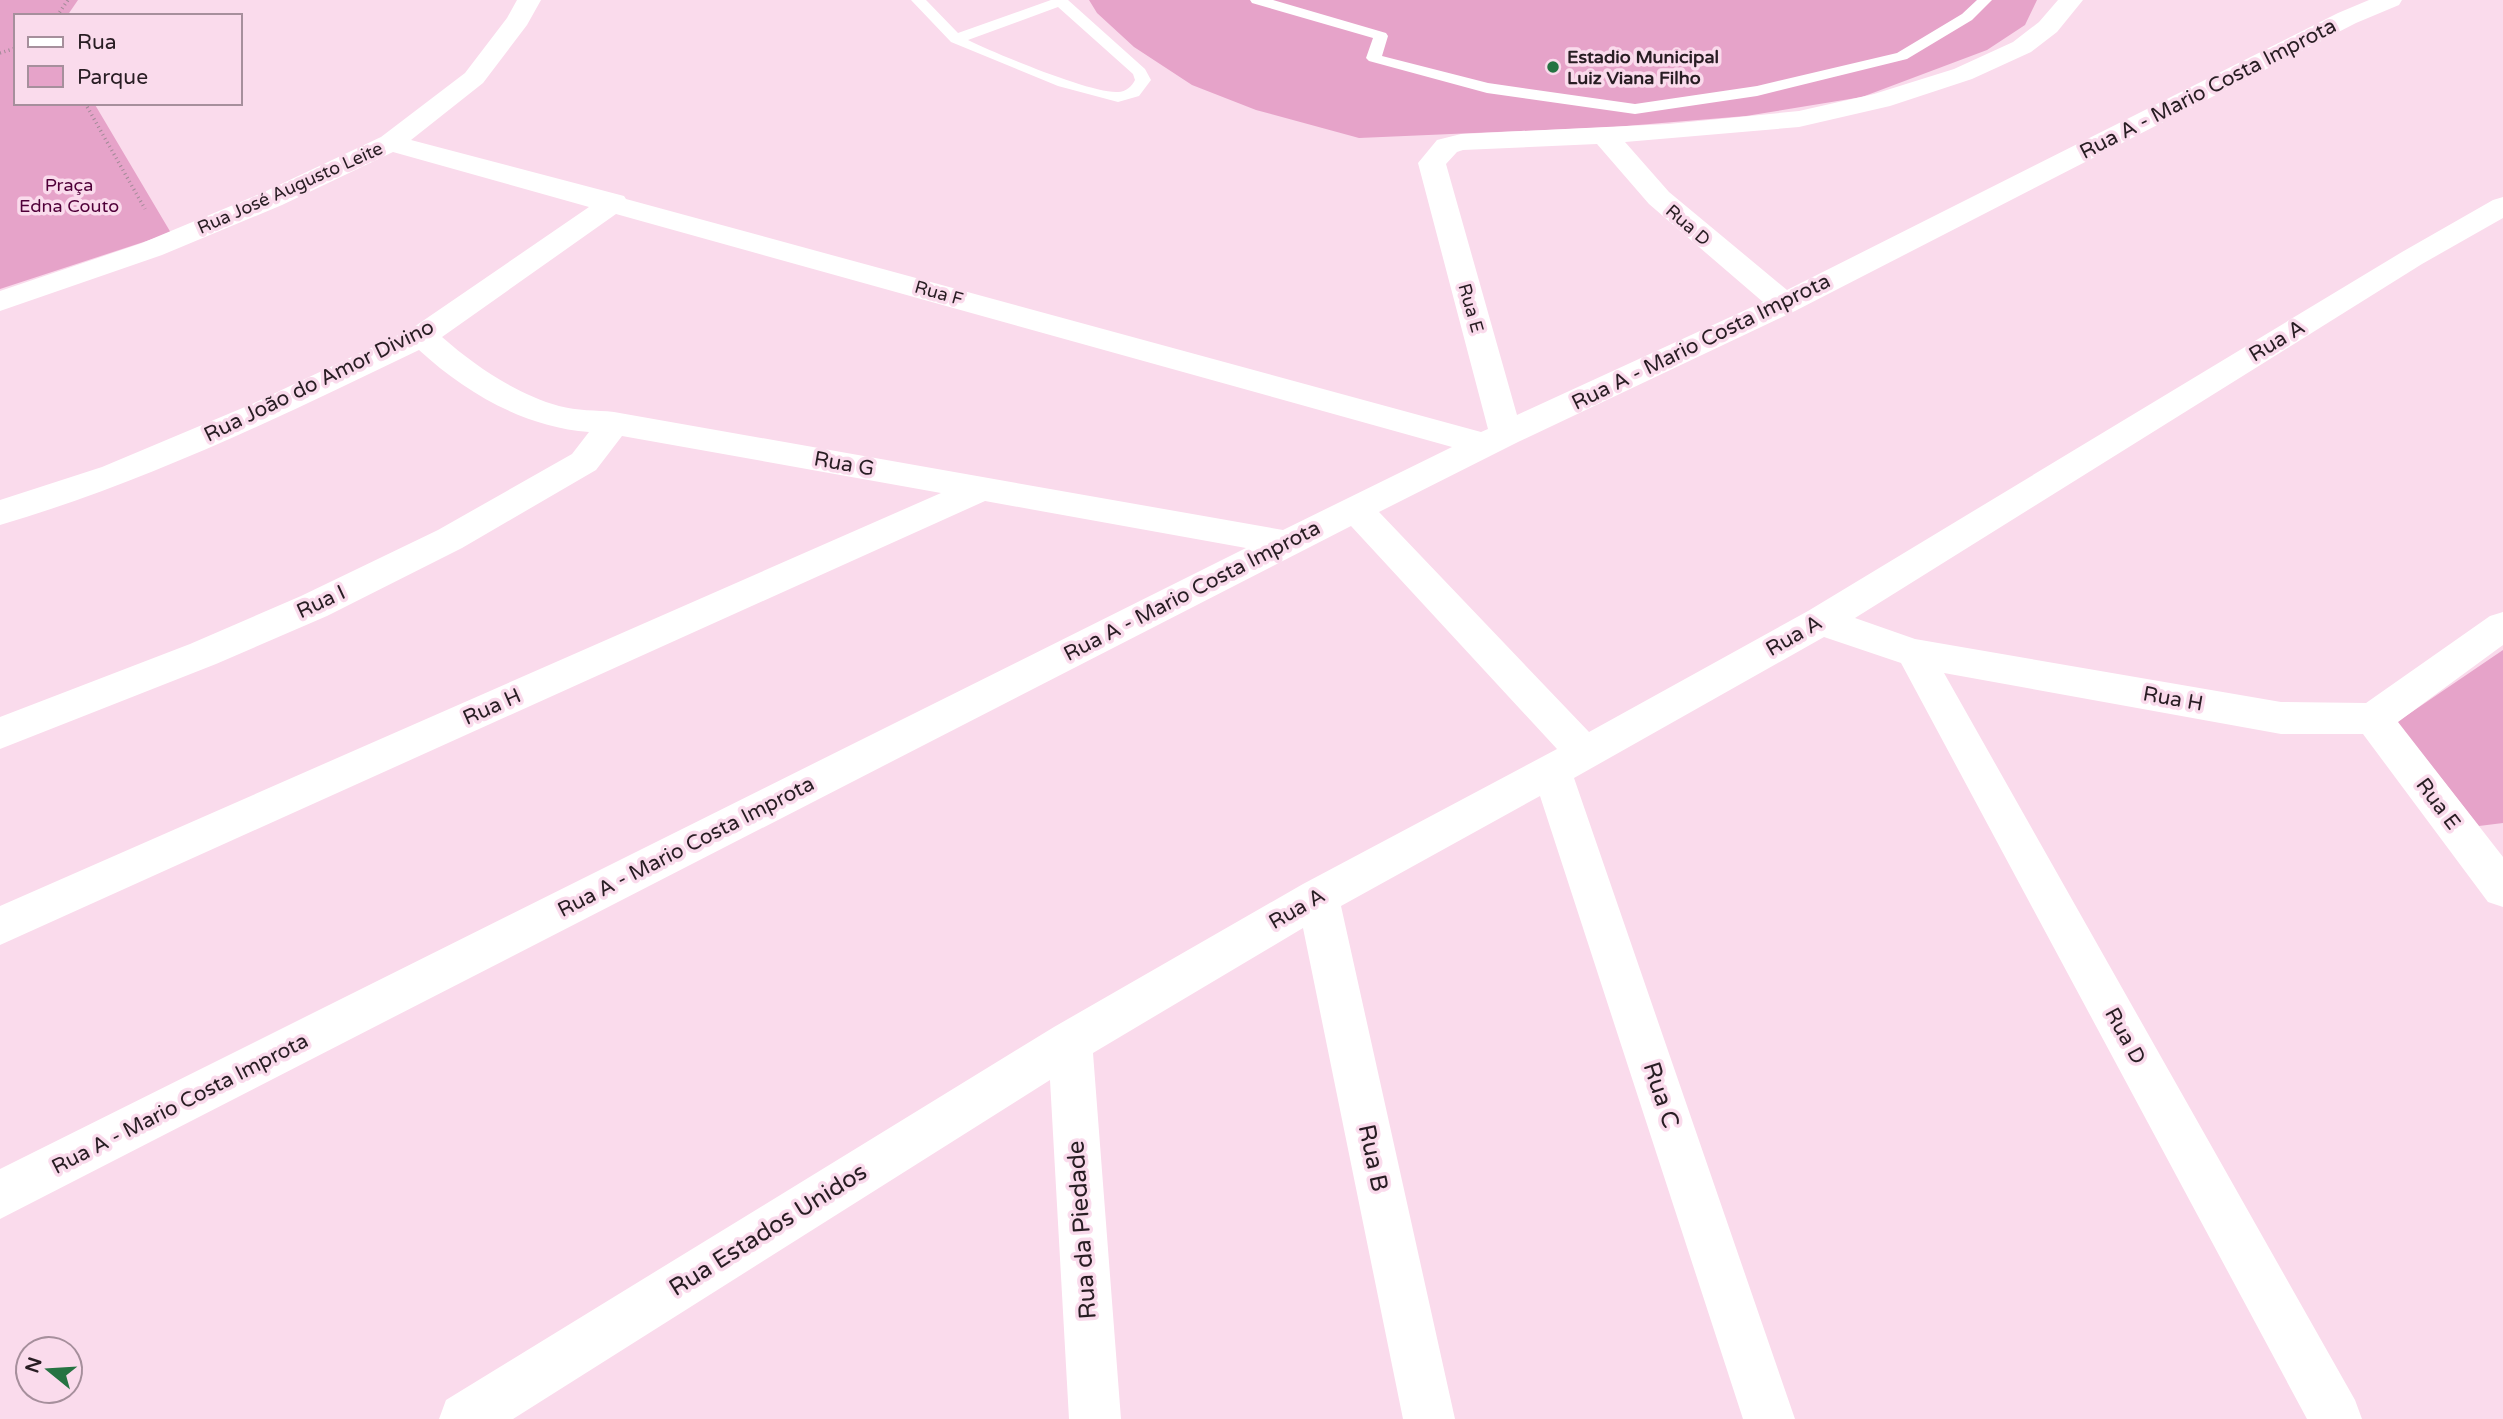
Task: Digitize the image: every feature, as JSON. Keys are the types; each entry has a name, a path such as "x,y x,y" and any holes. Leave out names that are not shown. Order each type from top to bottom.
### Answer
{"street":[{"name":"Rua José Augusto Leite","path":"0,301 152,249 272,199 391,143 474,78 518,20 529,0"},
{"path":"1604,135 1668,132 1799,119 1881,100 1964,74 2022,47 2048,27 2071,0"},
{"name":"Rua A - Mario Costa Improta","path":"0,1195 1287,543 1496,440 1784,304 2333,11 2390,0"},
{"name":"Rua E","path":"1496,440 1432,163 1447,146 1461,142 1604,135"},
{"name":"Rua D","path":"1604,135 1659,198 1784,304"},
{"name":"Rua F","path":"391,143 1496,440"},
{"name":"Rua João do Amor Divino","path":"0,513 114,475 264,412 422,336 614,202"},
{"name":"Rua A","path":"1070,1042 1318,897 1569,762 1821,621 2400,265 2503,206"},
{"name":"Rua G","path":"422,336 450,362 489,388 556,416 984,488 1287,543"},
{"name":"Rua I","path":"0,733 203,654 314,606 450,539 584,461 614,424"},
{"name":"Rua H","path":"0,926 984,488"},
{"path":"1356,509 1569,762"},
{"name":"Rua H","path":"1821,621 1914,653 2281,718 2373,719"},
{"path":"2373,719 2503,626"},
{"name":"Rua D","path":"1914,653 2336,1419"},
{"name":"Rua E","path":"2373,719 2503,890"},
{"name":"Rua C","path":"1569,762 1769,1419"},
{"name":"Rua B","path":"1318,897 1429,1419"},
{"name":"Rua Estados Unidos","path":"465,1419 1070,1042"},
{"name":"Rua da Piedade","path":"1070,1042 1095,1419"}],"lane":[{"path":"918,0 956,39 1103,97 1124,96 1139,88 1143,80 1140,72 1059,1 956,39"},
{"path":"1257,0 1381,36 1374,58 1487,88 1635,109 1757,91 1902,56 1967,17 1985,0"}],"path":[{"path":"86,105 148,214"}],"green space":[{"name":"Praça Edna Couto","path":"0,0 78,0 68,14 14,14 14,105 95,105 171,233 0,289"},
{"name":"Estadio Municipal Luiz Viana Filho","path":"1089,0 2037,0 2025,25 1987,50 1862,97 1746,116 1614,127 1359,138 1256,110 1192,85 1134,47 1097,13"},
{"path":"2503,650 2503,823 2479,826 2397,722"}],"place":[{"name":"Estadio Municipal Luiz Viana Filho","path":"1553,67"}]}
